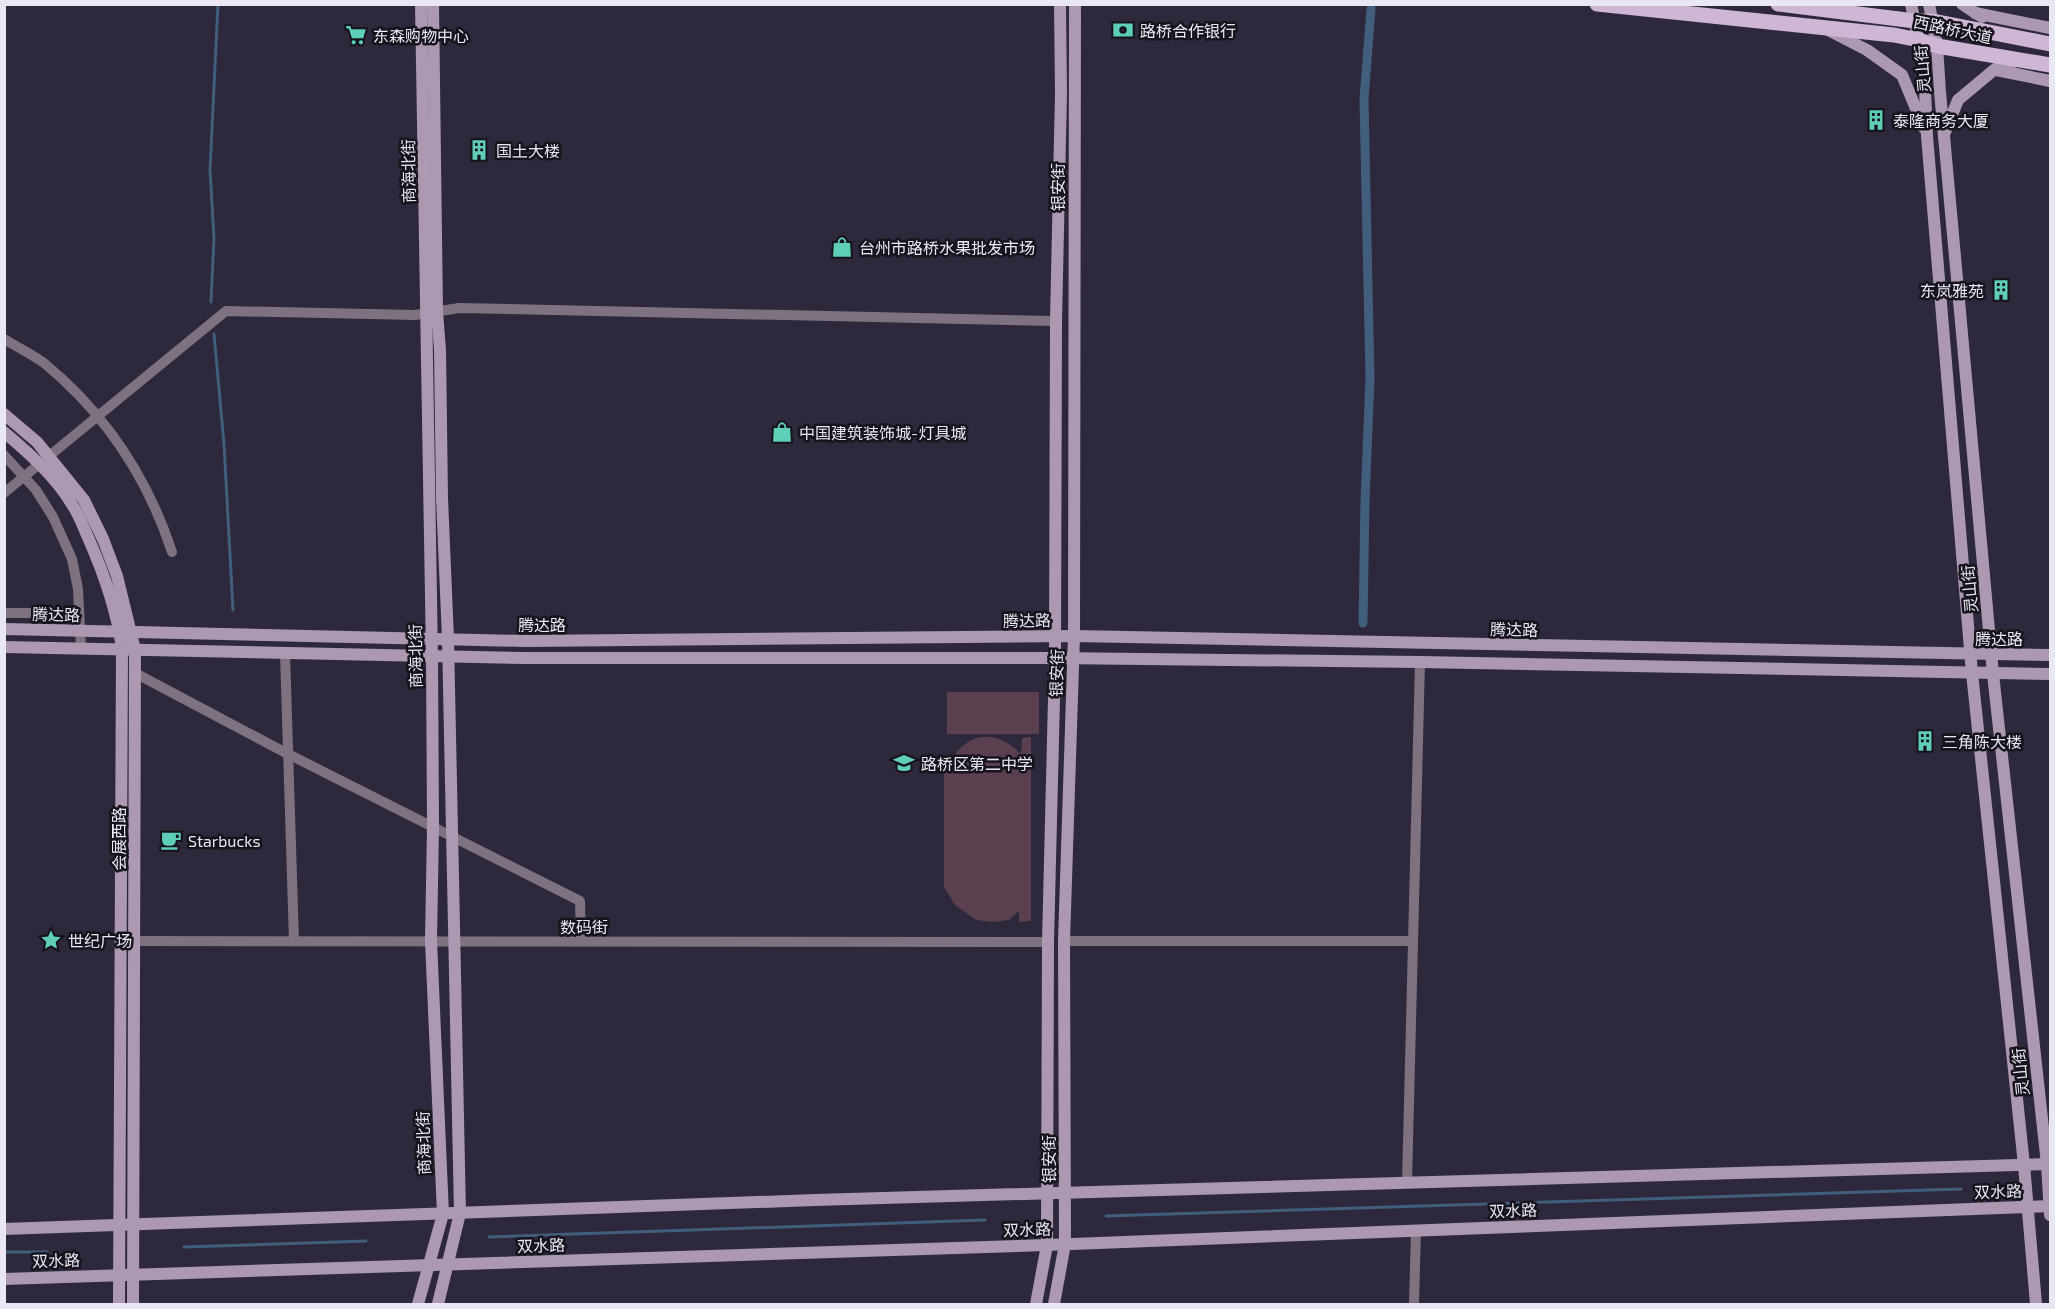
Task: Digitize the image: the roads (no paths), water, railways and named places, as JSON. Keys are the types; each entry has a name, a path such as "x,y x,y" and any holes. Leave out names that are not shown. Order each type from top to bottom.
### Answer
{"main road":[{"name":"商海北街","path":"421,4 432,312 440,350 460,1213 438,1305"},
{"name":"商海北街","path":"418,1305 443,1214 431,941 433,4"},
{"name":"银安街","path":"1036,1305 1047,1245 1047,942 1055,658 1060,4"},
{"name":"银安街","path":"1054,1305 1065,1244 1064,941 1074,636 1075,4"},
{"name":"西路桥大道","path":"1597,4 1919,40 1937,46 2050,65"},
{"name":"西路桥大道","path":"1778,4 1826,7 1915,21 1933,21 2050,44"},
{"name":"灵山街","path":"1911,4 1924,66 1927,136 1972,673 2024,1166 2036,1305"},
{"name":"灵山街","path":"1929,4 1937,46 1993,674 2049,1164 2050,1215"},
{"path":"1962,4 2023,38"},
{"path":"1975,13 2050,28"},
{"path":"1824,28 1867,50 1902,75 1927,136"},
{"path":"1944,133 1958,100 1995,69 2020,60"},
{"path":"1995,69 2050,81"},
{"name":"会展西路","path":"4,414 37,442 44,460"},
{"name":"会展西路","path":"4,432 44,460 84,500 103,539 117,576 135,674 133,1305"},
{"name":"腾达路","path":"4,629 537,641 1074,636 2050,656"},
{"name":"腾达路","path":"4,647 525,658 1055,658 1420,662 2050,674"},
{"name":"会展西路","path":"119,1305 121,942 129,649"},
{"name":"双水路","path":"4,1229 1064,1193 2049,1164"},
{"name":"双水路","path":"4,1279 1047,1245 2050,1206"}],"street":[{"path":"4,493 226,311 415,315 459,308 1056,321"},
{"path":"4,339 42,362 88,402 122,447 141,480 161,519 172,552"},
{"path":"4,455 36,490 53,518 72,559 78,589 81,648"},
{"path":"4,613 78,613"},
{"path":"285,653 294,941"},
{"path":"1407,1183 1420,662"},
{"path":"135,674 580,901 581,941"},
{"path":"1064,941 1413,941"},
{"name":"数码街","path":"121,942 1047,942"},
{"path":"1414,1305 1416,1230"}],"waterway":[{"path":"211,302 214,238 210,170 218,4"},
{"path":"1363,623 1370,379 1364,99 1371,9"},
{"path":"214,334 224,444 233,610"},
{"path":"1106,1216 1961,1189"},
{"path":"489,1237 985,1220"},
{"path":"184,1247 366,1241"},
{"path":"4,1252 47,1252"}],"place":[{"name":"路桥合作银行","path":"1123,30"},
{"name":"东森购物中心","path":"356,35"},
{"name":"泰隆商务大厦","path":"1876,120"},
{"name":"国土大楼","path":"479,150"},
{"name":"台州市路桥水果批发市场","path":"842,247"},
{"name":"东岚雅苑","path":"2001,290"},
{"name":"中国建筑装饰城-灯具城","path":"782,432"},
{"name":"三角陈大楼","path":"1925,741"},
{"name":"路桥区第二中学","path":"904,763"},
{"name":"Starbucks","path":"171,840"},
{"name":"世纪广场","path":"51,940"}]}
